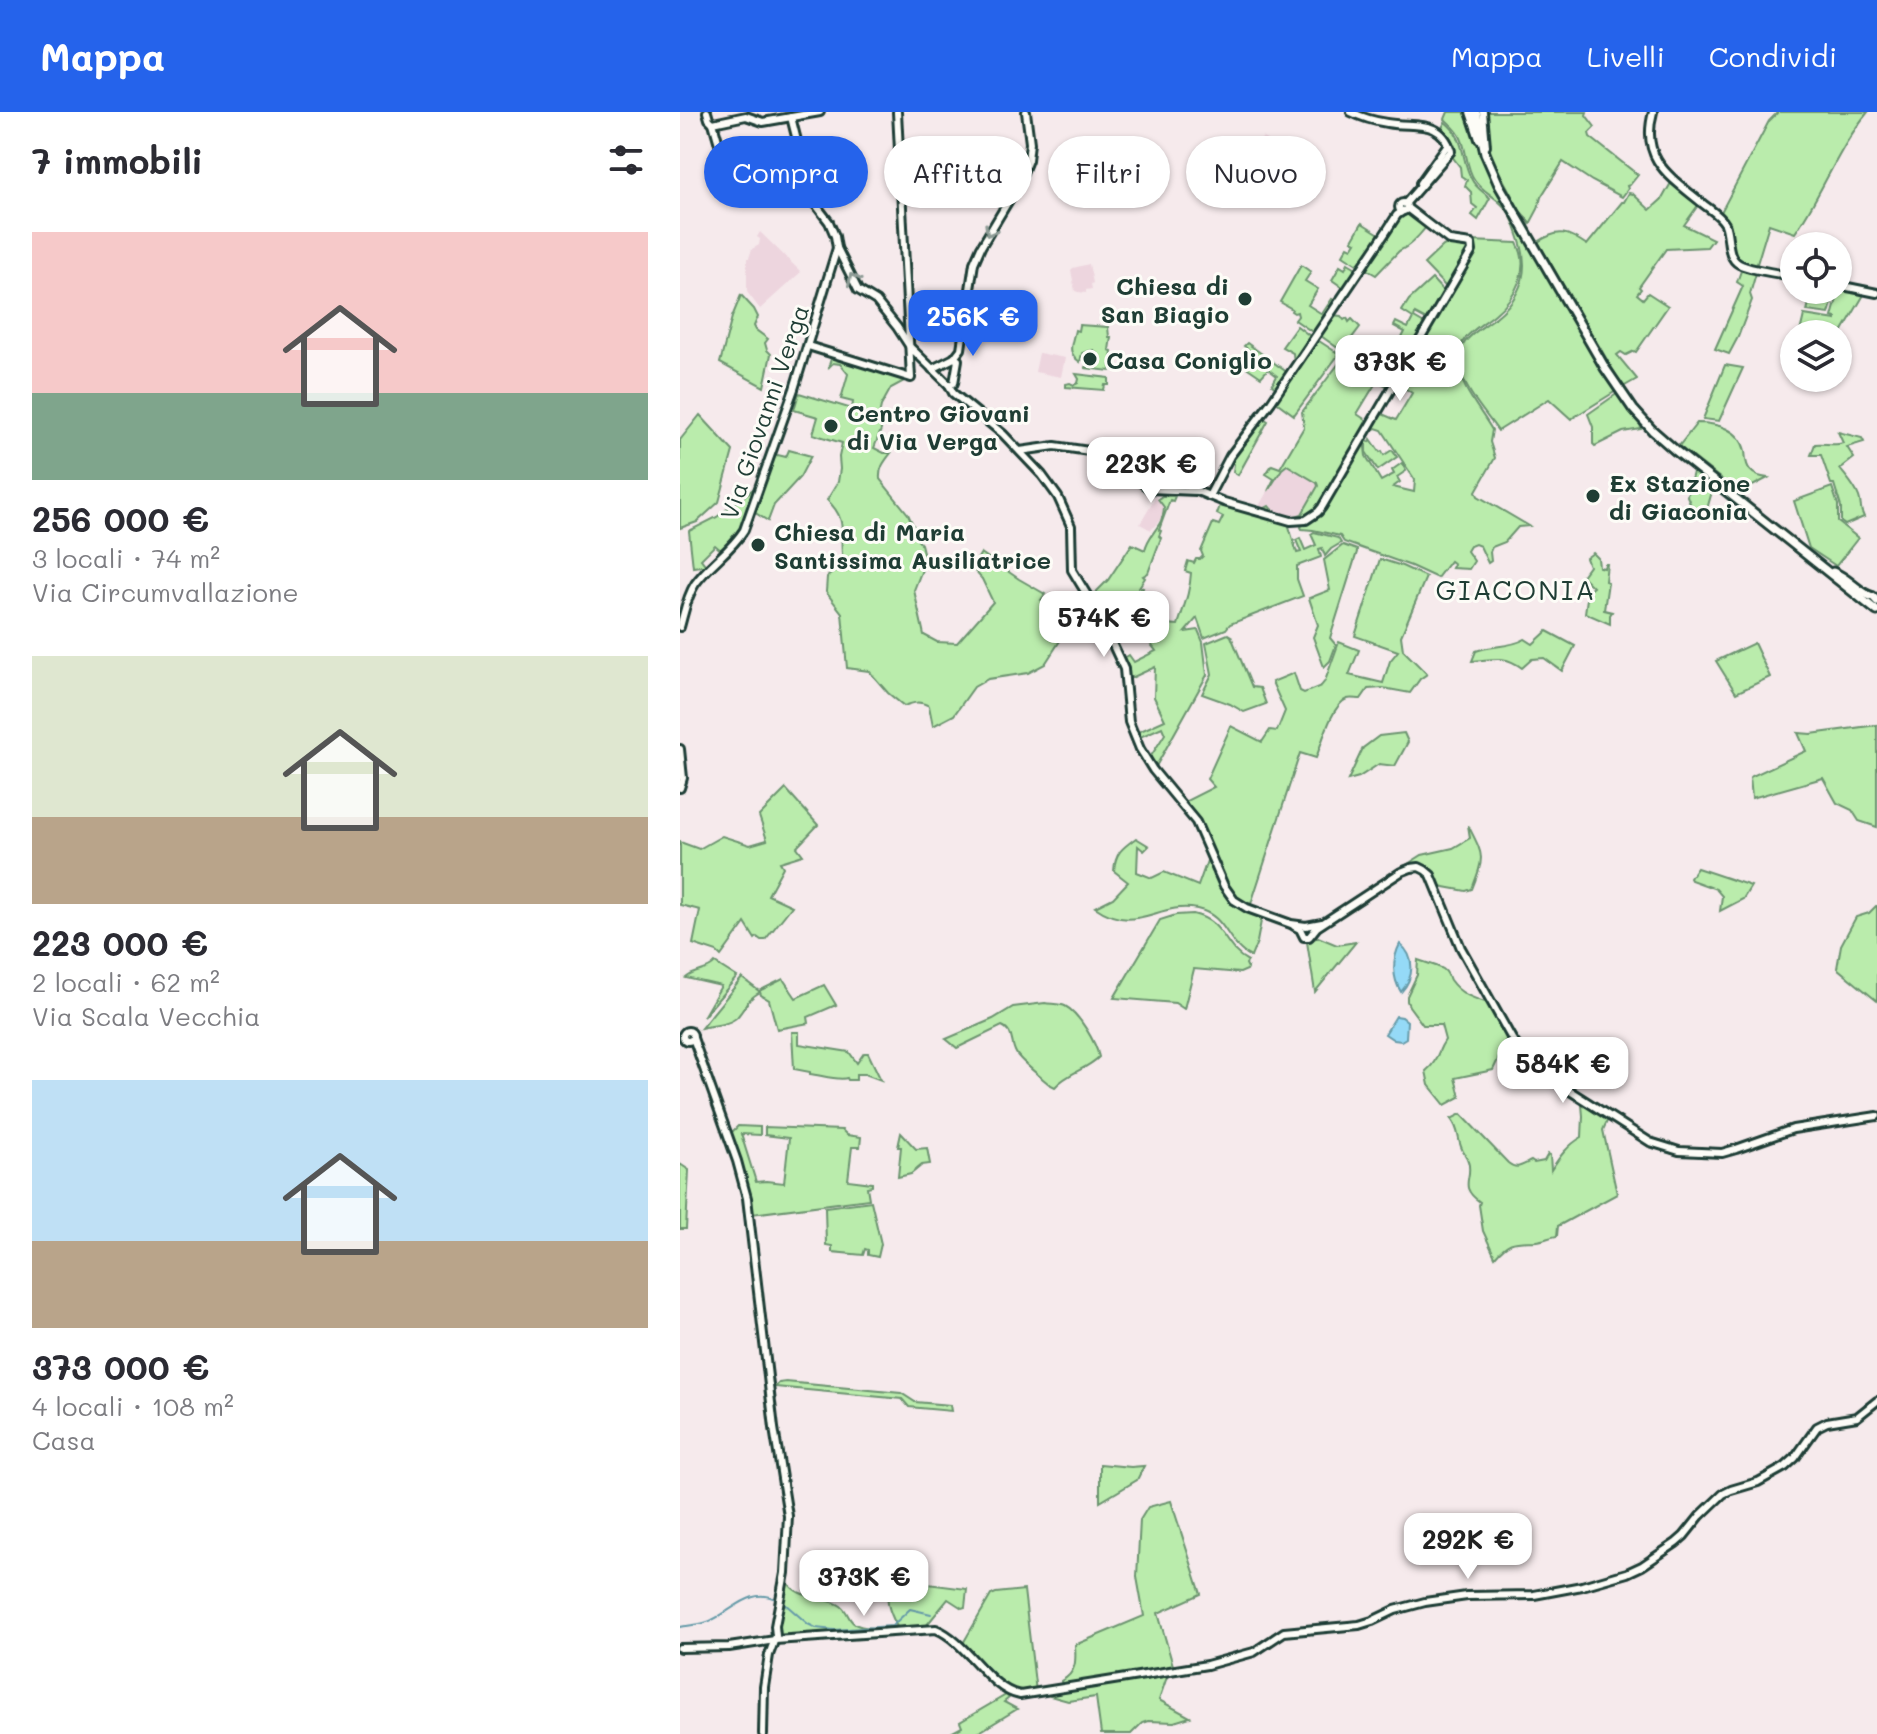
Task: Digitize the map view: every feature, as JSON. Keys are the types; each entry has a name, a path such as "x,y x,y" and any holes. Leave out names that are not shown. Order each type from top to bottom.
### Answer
{"main road":[{"path":"1477,112 1485,149 1499,185 1584,332 1648,430 1833,572 1874,597 1877,606"},
{"path":"1485,149 1601,354 1648,430 1877,606"}],"street":[{"path":"707,112 710,122 715,123 750,116 763,122 820,112"},
{"path":"808,346 911,378 897,112"},
{"path":"1209,496 1230,456 1271,402 1424,177 1450,148 1439,132 1427,126 1389,124 1351,112"},
{"path":"1653,112 1649,141 1655,158 1676,182 1724,223 1731,253 1737,263 1780,273"},
{"path":"930,366 956,356 961,349 974,263 1027,163 1026,114"},
{"path":"792,117 795,136"},
{"path":"715,123 717,136"},
{"path":"819,208 829,222 838,252 858,290 876,301 910,347 952,386"},
{"path":"1020,451 1055,446 1103,453 1150,489 1195,491 1291,521 1313,516 1322,507 1472,251 1473,246 1468,243 1450,241 1402,209"},
{"name":"Via Giovanni Verga","path":"680,627 695,583 744,530 794,390 838,252"},
{"path":"1852,288 1877,293"},
{"path":"956,356 953,393 993,425 1042,475 1069,520 1072,570 1123,664 1129,722 1144,757 1196,822 1230,896 1247,908 1307,929 1322,923 1405,870 1415,867 1425,870 1434,879 1450,925 1468,961 1523,1056 1545,1075 1658,1145 1685,1152 1722,1153 1793,1129 1877,1116"},
{"path":"680,749 683,770 680,788"},
{"path":"685,1036 697,1050 737,1161 749,1210 774,1428 788,1516 785,1573 763,1695 763,1734"},
{"path":"680,1648 740,1646 936,1629 952,1638 1005,1689 1024,1695 1207,1665 1254,1652 1284,1632 1359,1625 1425,1602 1467,1596 1534,1595 1627,1573 1681,1540 1723,1494 1758,1482 1785,1467 1817,1427 1827,1422 1857,1417 1877,1401"}],"shaded area":[{"path":"760,232 801,272 760,309 747,292 747,258 752,249 759,245 760,239 757,237"},
{"path":"1089,264 1092,289 1086,290 1086,293 1075,291 1071,270"},
{"path":"1356,341 1386,358 1376,376 1346,359"},
{"path":"1039,353 1065,358 1061,377 1035,372"},
{"path":"1292,447 1340,472 1320,506 1296,519 1263,511 1259,506"},
{"path":"1156,497 1164,507 1164,513 1151,530 1140,524"}],"green space":[{"path":"1448,112 1469,112 1483,151 1546,271 1616,391 1571,419 1549,399 1498,431 1462,377 1459,359 1464,343 1512,301 1521,283 1524,263 1511,216 1474,179 1460,135 1445,119"},
{"path":"1484,112 1587,112 1595,127 1589,133 1590,137 1638,175 1627,186 1622,197 1563,162 1541,197 1530,224 1494,162 1488,145"},
{"path":"1778,112 1868,112 1796,232 1769,224 1756,267 1736,258 1720,214 1769,121"},
{"path":"1445,122 1457,135 1472,180 1490,198 1478,220 1472,215 1477,208 1472,204 1471,192 1465,186 1467,180 1461,176 1460,167 1451,155 1454,150 1441,130"},
{"path":"1672,181 1699,204 1684,225 1713,239 1707,247 1666,249 1639,287 1641,289 1637,294 1643,299 1648,293 1668,306 1636,352 1617,355 1637,379 1623,387 1538,242 1563,233 1587,245 1629,193 1650,210 1662,199"},
{"path":"1408,213 1426,227 1376,275 1364,268 1398,218"},
{"path":"1362,223 1381,235 1360,266 1343,255 1348,246 1352,248 1356,242 1352,240"},
{"path":"1471,241 1517,243 1521,253 1522,272 1515,291 1503,307 1464,341 1458,355 1458,365 1467,390 1492,430 1490,442 1495,458 1476,491 1478,496 1529,526 1518,527 1505,542 1492,547 1491,561 1488,563 1480,546 1475,544 1467,551 1474,561 1469,569 1452,568 1454,564 1450,561 1437,578 1344,542 1340,536 1301,527 1312,519 1364,439 1366,456 1381,481 1394,474 1392,470 1402,463 1406,471 1397,477 1400,482 1393,487 1414,492 1415,480 1382,430 1376,428 1366,435 1380,413 1396,420 1412,393 1400,385 1403,381 1399,379 1476,248"},
{"path":"1447,244 1467,246 1469,250 1447,288 1424,264"},
{"path":"1348,263 1358,269 1345,289 1332,280 1340,266 1345,269"},
{"path":"1301,265 1311,272 1305,281 1318,289 1308,305 1322,314 1332,299 1336,302 1315,331 1295,320 1297,312 1280,302"},
{"path":"1742,268 1756,273 1750,294 1752,300 1729,354 1715,349 1743,286 1737,282"},
{"path":"1432,279 1445,293 1428,321 1415,314 1414,318 1426,325 1407,357 1395,351 1405,332 1394,326 1396,322 1408,328 1413,318 1402,311 1409,300"},
{"path":"1852,290 1865,293 1849,320 1832,317 1836,304 1852,304"},
{"path":"741,295 758,317 754,326 756,330 768,339 765,343 771,354 764,387 720,363"},
{"path":"1809,304 1832,304 1829,314 1807,311"},
{"path":"1332,315 1341,316 1344,320 1347,318 1349,322 1352,319 1360,327 1342,351 1321,336"},
{"path":"1804,315 1836,320 1803,320"},
{"path":"1079,325 1108,327 1111,337 1109,350 1112,351 1110,371 1085,368 1099,365 1094,350 1082,353 1080,362 1073,355 1072,344"},
{"path":"1297,326 1310,336 1310,340 1294,365 1293,353 1282,347"},
{"path":"1319,341 1339,354 1294,415 1275,401 1314,343"},
{"path":"1247,343 1288,373 1277,389 1272,385 1277,376 1268,369 1261,377 1242,364 1250,351 1244,346"},
{"path":"832,356 906,380 891,388 881,406 881,430 874,448 891,453 881,468 880,479 908,514 921,544 923,567 914,590 924,635 937,642 957,643 993,602 982,579 972,568 981,553 1045,594 1041,600 1048,604 1051,601 1065,616 1054,626 1065,633 1045,664 1028,673 988,679 974,687 954,715 933,726 929,706 917,703 904,706 869,671 847,668 842,613 826,592 827,577 844,564 841,523 835,508 827,500 838,482 842,443 813,434 818,417 794,410 799,393 852,409 853,402 841,399 848,374 840,364 833,363 828,368"},
{"path":"1343,358 1376,376 1384,363 1391,367 1383,372 1395,379 1389,387 1377,381 1357,414 1369,422 1316,510 1296,518 1263,511 1269,506 1284,515 1302,514 1318,486 1287,465 1268,491 1274,479 1266,474 1272,465 1280,468 1304,427 1302,412"},
{"path":"1725,365 1743,368 1719,421 1703,419"},
{"path":"1076,374 1109,378 1109,385 1105,385 1104,390 1066,387 1066,384 1078,383"},
{"path":"1618,393 1640,422 1641,429 1623,432 1595,446 1588,414"},
{"path":"700,415 733,451 719,502 697,522 680,528 680,440"},
{"path":"1262,417 1268,421 1238,475 1233,472 1234,464 1230,461"},
{"path":"1697,423 1720,426 1733,432 1742,443 1750,470 1768,478 1739,493 1679,446"},
{"path":"1838,432 1862,438 1864,442 1847,447 1854,458 1840,469 1857,493 1864,517 1845,525 1841,522 1841,507 1834,484 1831,484 1821,455 1811,455 1815,444 1843,443"},
{"path":"1371,439 1384,455 1392,450 1397,457 1378,470 1366,452 1366,441 1370,442"},
{"path":"789,450 811,456 800,477 774,505 768,521 754,512 773,458 778,455 786,457"},
{"path":"1138,458 1169,461 1164,468 1154,465 1148,473 1155,479 1154,482 1137,469"},
{"path":"1693,472 1713,488 1707,509 1695,515 1687,496"},
{"path":"757,486 744,521 730,544 723,552 715,545 701,559 707,567 693,567 689,531 717,517"},
{"path":"1832,487 1838,505 1838,522 1858,538 1836,566 1809,548 1794,501"},
{"path":"1175,496 1173,501 1170,500 1159,530 1161,538 1148,573 1143,576 1145,578 1139,587 1143,588 1140,596 1151,602 1143,601 1143,604 1152,605 1167,624 1178,625 1189,586 1191,573 1185,571 1188,561 1194,563 1203,556 1201,551 1213,523 1219,525 1223,517 1217,514 1221,503 1288,523 1297,553 1301,552 1296,540 1300,538 1305,550 1316,545 1311,534 1314,532 1338,538 1341,543 1325,556 1322,548 1319,549 1321,557 1297,566 1297,579 1303,596 1230,624 1226,629 1204,638 1197,618 1185,632 1198,630 1203,642 1207,675 1155,768 1148,758 1165,734 1162,727 1138,738 1136,733 1165,720 1154,697 1155,667 1129,679 1123,659 1129,655 1134,662 1156,651 1119,598 1110,605 1121,625 1111,633 1093,595 1108,580 1132,544 1145,550 1163,514 1164,507 1158,499"},
{"path":"1343,545 1357,552 1330,638 1336,645 1324,667 1313,637 1318,625 1309,598 1330,590 1324,560"},
{"path":"1593,553 1598,558 1599,567 1604,568 1607,564 1604,610 1612,612 1610,624 1585,613 1588,591 1593,587 1582,576 1589,566 1586,558"},
{"path":"1380,559 1426,577 1401,636 1403,650 1427,674 1410,693 1383,688 1368,689 1361,699 1342,702 1332,716 1316,758 1300,753 1250,907 1228,886 1207,839 1184,802 1214,787 1207,779 1231,726 1262,742 1270,730 1277,731 1285,711 1272,682 1294,673 1300,691 1304,693 1321,686 1339,642 1359,650 1349,675 1383,683 1390,661 1398,651 1355,636"},
{"path":"1547,631 1575,646 1562,671 1544,658 1532,659 1522,668 1503,659 1472,661 1476,651 1525,639 1533,644"},
{"path":"1228,634 1252,687 1260,688 1266,704 1244,712 1202,694 1212,674 1206,643"},
{"path":"1754,643 1770,677 1736,693 1716,661"},
{"path":"1877,725 1877,827 1859,821 1852,810 1837,803 1823,778 1752,798 1750,777 1806,751 1798,733"},
{"path":"1404,733 1408,742 1395,766 1379,764 1348,780 1363,748 1379,736"},
{"path":"786,789 818,825 797,847 803,855 780,862 783,867 768,895 792,906 765,940 755,939 745,923 721,956 693,944 700,910 680,905 680,842 699,849 722,836 750,845 767,840 759,816"},
{"path":"1468,825 1481,856 1472,889 1466,891 1439,886 1414,865 1400,869 1422,855 1453,848 1470,838"},
{"path":"1136,838 1149,846 1144,851 1138,846 1137,872 1152,878 1164,872 1198,886 1210,858 1227,895 1240,906 1262,916 1251,957 1207,912 1183,908 1123,918 1095,907 1113,898 1128,882 1114,871 1115,865 1120,852"},
{"path":"1697,868 1751,886 1743,899 1720,911 1722,896 1716,889 1691,880"},
{"path":"1876,906 1877,1001 1837,968 1841,945 1856,917 1869,913"},
{"path":"1193,914 1218,929 1233,949 1248,961 1247,970 1240,973 1194,969 1184,1009 1175,1003 1114,998 1160,920"},
{"path":"1318,937 1337,945 1356,942 1315,992 1307,942"},
{"path":"1418,960 1443,969 1462,992 1488,1003 1508,1037 1493,1070 1455,1078 1460,1097 1445,1105 1429,1085 1426,1071 1445,1040 1441,1025 1423,1025 1407,1001 1417,975"},
{"path":"715,963 737,977 703,1017 721,986 686,978"},
{"path":"742,978 759,991 783,979 796,998 824,985 836,1005 808,1017 809,1023 777,1029 769,1000 760,992 749,1000 735,1019 701,1028"},
{"path":"1045,1003 1065,1006 1076,1015 1091,1037 1099,1057 1055,1087 1018,1056 1010,1034 1002,1026 957,1048 946,1039 1013,1007"},
{"path":"792,1032 799,1032 799,1044 849,1052 857,1063 864,1053 868,1053 881,1080 856,1074 856,1080 848,1080 794,1069"},
{"path":"1585,1103 1608,1119 1603,1130 1617,1194 1558,1226 1557,1236 1513,1243 1495,1257 1483,1231 1480,1202 1469,1191 1468,1161 1451,1119 1461,1114 1511,1165 1544,1161 1548,1154 1551,1170 1565,1151 1582,1137 1582,1105"},
{"path":"738,1126 760,1127 760,1135 741,1134 756,1182 784,1183 789,1138 765,1135 765,1127 842,1130 847,1135 861,1137 860,1147 852,1147 848,1180 872,1183 867,1187 869,1199 752,1214 750,1197 731,1136"},
{"path":"901,1133 916,1149 927,1148 930,1164 898,1177 901,1147 898,1147"},
{"path":"680,1164 689,1170 686,1229 680,1229"},
{"path":"871,1201 881,1244 878,1257 868,1255 865,1249 863,1255 832,1252 832,1246 826,1245 825,1207"},
{"path":"786,1382 901,1393 915,1402 950,1405 951,1411 909,1407 902,1399 775,1387"},
{"path":"1100,1464 1144,1466 1137,1480 1100,1502"},
{"path":"1171,1501 1201,1594 1158,1613 1174,1669 1062,1688 1061,1681 1074,1666 1075,1645 1144,1616 1137,1577 1140,1520 1148,1507"},
{"path":"889,1579 967,1589 965,1607 948,1599 926,1626 898,1629 888,1605"},
{"path":"787,1580 797,1591 841,1606 857,1625 895,1629 784,1637 777,1627"},
{"path":"1024,1590 1036,1692 1022,1694 1004,1686 962,1645 991,1595"},
{"path":"1168,1674 1159,1700 1190,1717 1174,1722 1148,1721 1131,1734 1101,1734 1096,1697 1068,1701 1050,1696 1050,1694"},
{"path":"1006,1695 1009,1698 1004,1702 1017,1709 976,1734 949,1734 962,1727 960,1722"}],"water":[{"path":"1400,944 1411,961 1411,974 1401,992 1394,968"},
{"path":"1396,1016 1407,1021 1406,1038 1401,1041 1385,1034"}],"waterway":[{"path":"680,1627 708,1622 751,1598 768,1596 777,1600"},
{"path":"784,1603 808,1624 834,1630 892,1626 910,1609 931,1614"},
{"path":"965,1645 1012,1689"}],"place":[{"name":"Chiesa di San Biagio","path":"1245,299"},
{"name":"Casa Coniglio","path":"1090,359"},
{"name":"Centro Giovani di Via Verga","path":"831,426"},
{"name":"Ex Stazione di Giaconia","path":"1593,496"},
{"name":"Chiesa di Maria Santissima Ausiliatrice","path":"758,545"}],"district":[{"name":"GIACONIA","path":"1516,589"}]}
